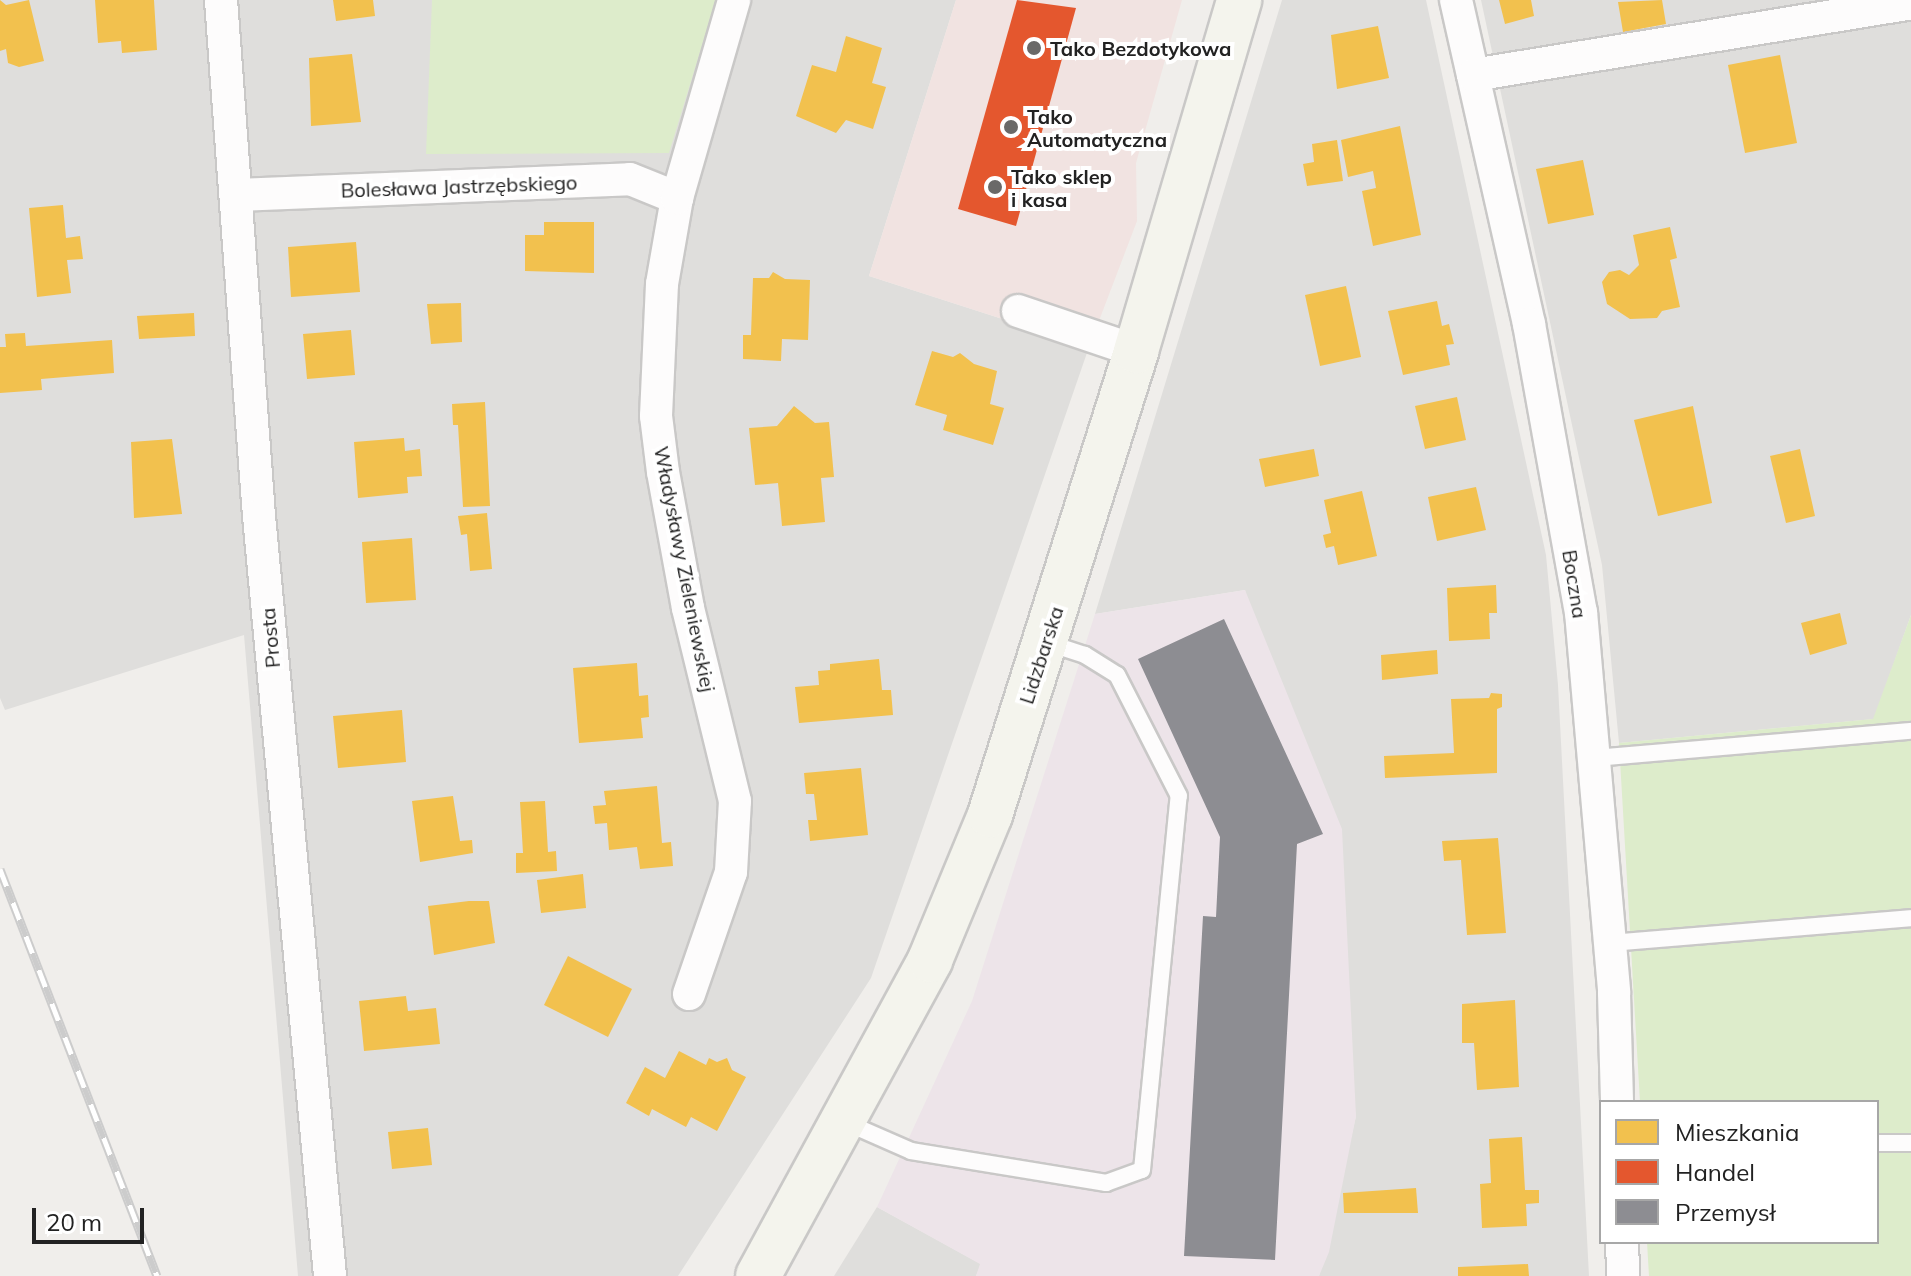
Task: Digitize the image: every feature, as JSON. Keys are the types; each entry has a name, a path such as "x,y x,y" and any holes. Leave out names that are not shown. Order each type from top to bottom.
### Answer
{"main road":[{"name":"Lidzbarska","path":"758,1276 845,1122 930,960 967,875 1045,642 1136,351 1239,0"}],"street":[{"name":"Prosta","path":"221,0 259,516 330,1276"},
{"name":"Władysławy Zieleniewskiej","path":"689,994 731,872 735,801 688,608 656,416 662,284 677,198 734,0"},
{"name":"Boczna","path":"1456,0 1529,324 1581,612 1609,943 1617,1100"},
{"path":"1473,75 1911,3"},
{"name":"Bolesława Jastrzębskiego","path":"237,195 630,179 677,198"},
{"path":"1018,311 1136,351"},
{"path":"1622,1244 1623,1276"}],"lane":[{"path":"845,1122 911,1151 1106,1183 1142,1170 1179,796 1117,675 1085,655 1045,642"},
{"path":"1594,758 1911,731"},
{"path":"1609,943 1911,918"},
{"path":"1879,1143 1911,1143"}],"shaded area":[{"path":"0,0 956,0 869,276 1089,347 871,978 678,1276 298,1276 244,635 5,710 0,698"},
{"path":"956,0 1182,0 1136,163 1137,221 1089,347 869,276"},
{"path":"1282,0 1426,0 1546,555 1558,685 1589,1276 1319,1276 1356,1116 1245,590 1095,614"},
{"path":"1481,0 1911,0 1911,615 1874,719 1619,743 1602,565"},
{"path":"1245,590 1342,829 1356,1116 1329,1252 1319,1276 976,1276 980,1264 877,1207 972,1001 1095,614"},
{"path":"877,1207 981,1264 976,1276 834,1276"}],"green space":[{"path":"432,0 716,0 669,153 426,154"},
{"path":"1911,615 1911,1276 1649,1276 1647,1244 1879,1244 1879,1100 1640,1100 1619,743 1873,719"}],"building: Mieszkania":[{"path":"0,0 6,5 29,0 44,61 19,67 8,63 6,49 0,51"},
{"path":"95,0 154,0 157,50 122,53 121,41 98,43"},
{"path":"333,0 373,0 375,16 336,21"},
{"path":"1499,0 1531,0 1534,16 1505,24"},
{"path":"1662,0 1666,24 1623,32 1618,2"},
{"path":"1378,26 1389,78 1337,89 1331,35"},
{"path":"846,36 882,48 872,83 886,87 873,129 846,120 836,133 796,116 812,65 836,72"},
{"path":"352,54 361,122 311,126 309,58"},
{"path":"1780,55 1797,143 1745,153 1728,65"},
{"path":"1400,126 1421,235 1373,246 1362,191 1376,188 1373,171 1348,177 1341,140"},
{"path":"1337,140 1343,181 1307,186 1303,164 1314,162 1312,144"},
{"path":"1583,160 1594,215 1548,224 1536,169"},
{"path":"63,205 66,238 80,236 83,259 67,260 71,293 37,297 29,208"},
{"path":"544,222 594,222 594,273 525,271 525,235 544,235"},
{"path":"1670,227 1677,258 1670,260 1680,307 1662,311 1657,318 1630,319 1607,304 1602,282 1609,272 1620,270 1629,275 1639,265 1633,235"},
{"path":"356,242 360,292 291,297 288,247"},
{"path":"773,272 785,279 810,280 808,340 782,339 781,361 743,359 743,335 751,335 753,278 769,278"},
{"path":"1346,286 1361,357 1320,366 1305,295"},
{"path":"1437,301 1442,326 1449,324 1454,344 1446,345 1450,365 1403,375 1388,311"},
{"path":"461,303 462,342 431,344 427,304"},
{"path":"194,313 195,336 139,339 137,316"},
{"path":"351,330 355,375 307,379 303,334"},
{"path":"25,333 26,346 112,340 114,373 41,379 42,390 0,393 0,347 6,347 5,334"},
{"path":"932,351 953,357 960,353 974,364 997,371 990,404 1004,408 993,445 943,430 947,415 915,405"},
{"path":"1457,397 1466,440 1425,449 1415,406"},
{"path":"485,402 490,506 463,507 458,425 453,425 452,404"},
{"path":"794,406 815,423 829,422 834,477 821,478 825,522 782,526 778,483 755,485 749,428 777,426"},
{"path":"1693,406 1712,503 1658,516 1634,420"},
{"path":"404,438 405,451 420,449 422,476 407,477 408,493 358,498 354,442"},
{"path":"172,439 182,514 134,518 131,442"},
{"path":"1314,449 1319,476 1265,487 1259,459"},
{"path":"1800,449 1815,516 1786,523 1770,456"},
{"path":"1476,487 1486,530 1437,541 1428,497"},
{"path":"1362,491 1377,556 1338,565 1334,546 1326,548 1323,535 1331,533 1324,500"},
{"path":"487,513 492,569 470,571 467,534 461,535 458,516"},
{"path":"412,538 416,600 366,603 362,542"},
{"path":"1496,585 1497,613 1489,613 1490,639 1449,641 1447,588"},
{"path":"1840,613 1847,644 1810,655 1801,623"},
{"path":"1437,650 1438,674 1382,680 1381,655"},
{"path":"879,659 882,690 891,690 893,715 799,723 795,687 819,685 818,671 830,670 830,664"},
{"path":"637,663 639,696 648,695 649,717 641,718 643,738 579,743 573,668"},
{"path":"1491,693 1502,694 1502,707 1497,709 1497,773 1385,778 1384,756 1454,753 1451,699 1489,698"},
{"path":"402,710 406,762 338,768 333,716"},
{"path":"861,768 868,835 810,841 808,820 817,820 814,794 806,794 804,773"},
{"path":"657,786 662,843 671,842 673,866 640,869 637,847 609,850 607,823 595,824 593,806 606,805 604,791"},
{"path":"453,796 460,841 472,840 473,853 420,862 412,801"},
{"path":"545,801 548,852 556,851 557,871 516,873 516,853 523,853 520,802"},
{"path":"1498,838 1506,933 1467,935 1461,860 1444,861 1442,841"},
{"path":"583,874 586,908 541,913 537,880"},
{"path":"489,901 495,943 434,955 428,906"},
{"path":"568,956 632,989 608,1037 544,1005"},
{"path":"406,996 408,1011 436,1008 440,1044 364,1051 359,1001"},
{"path":"1515,1000 1519,1087 1477,1090 1474,1043 1462,1043 1462,1004"},
{"path":"679,1051 706,1065 709,1058 717,1062 727,1058 732,1070 746,1077 717,1131 691,1117 686,1127 652,1109 649,1116 626,1103 645,1067 665,1078"},
{"path":"428,1128 432,1165 392,1169 388,1132"},
{"path":"1522,1137 1525,1190 1539,1190 1539,1203 1526,1204 1527,1226 1482,1228 1480,1184 1491,1183 1489,1139"},
{"path":"1416,1188 1418,1213 1344,1213 1343,1193"},
{"path":"1528,1264 1529,1276 1458,1276 1458,1267"}],"building: Handel":[{"path":"1017,0 1076,8 1016,226 958,209"}],"building: Przemysł":[{"path":"1224,619 1323,834 1297,844 1275,1260 1184,1256 1203,916 1216,917 1220,837 1138,659"}],"railway":[{"path":"0,869 157,1276"}],"place":[{"name":"Tako Bezdotykowa","path":"1034,48"},
{"name":"Tako Automatyczna","path":"1011,127"},
{"name":"Tako sklep i kasa","path":"995,187"}]}
